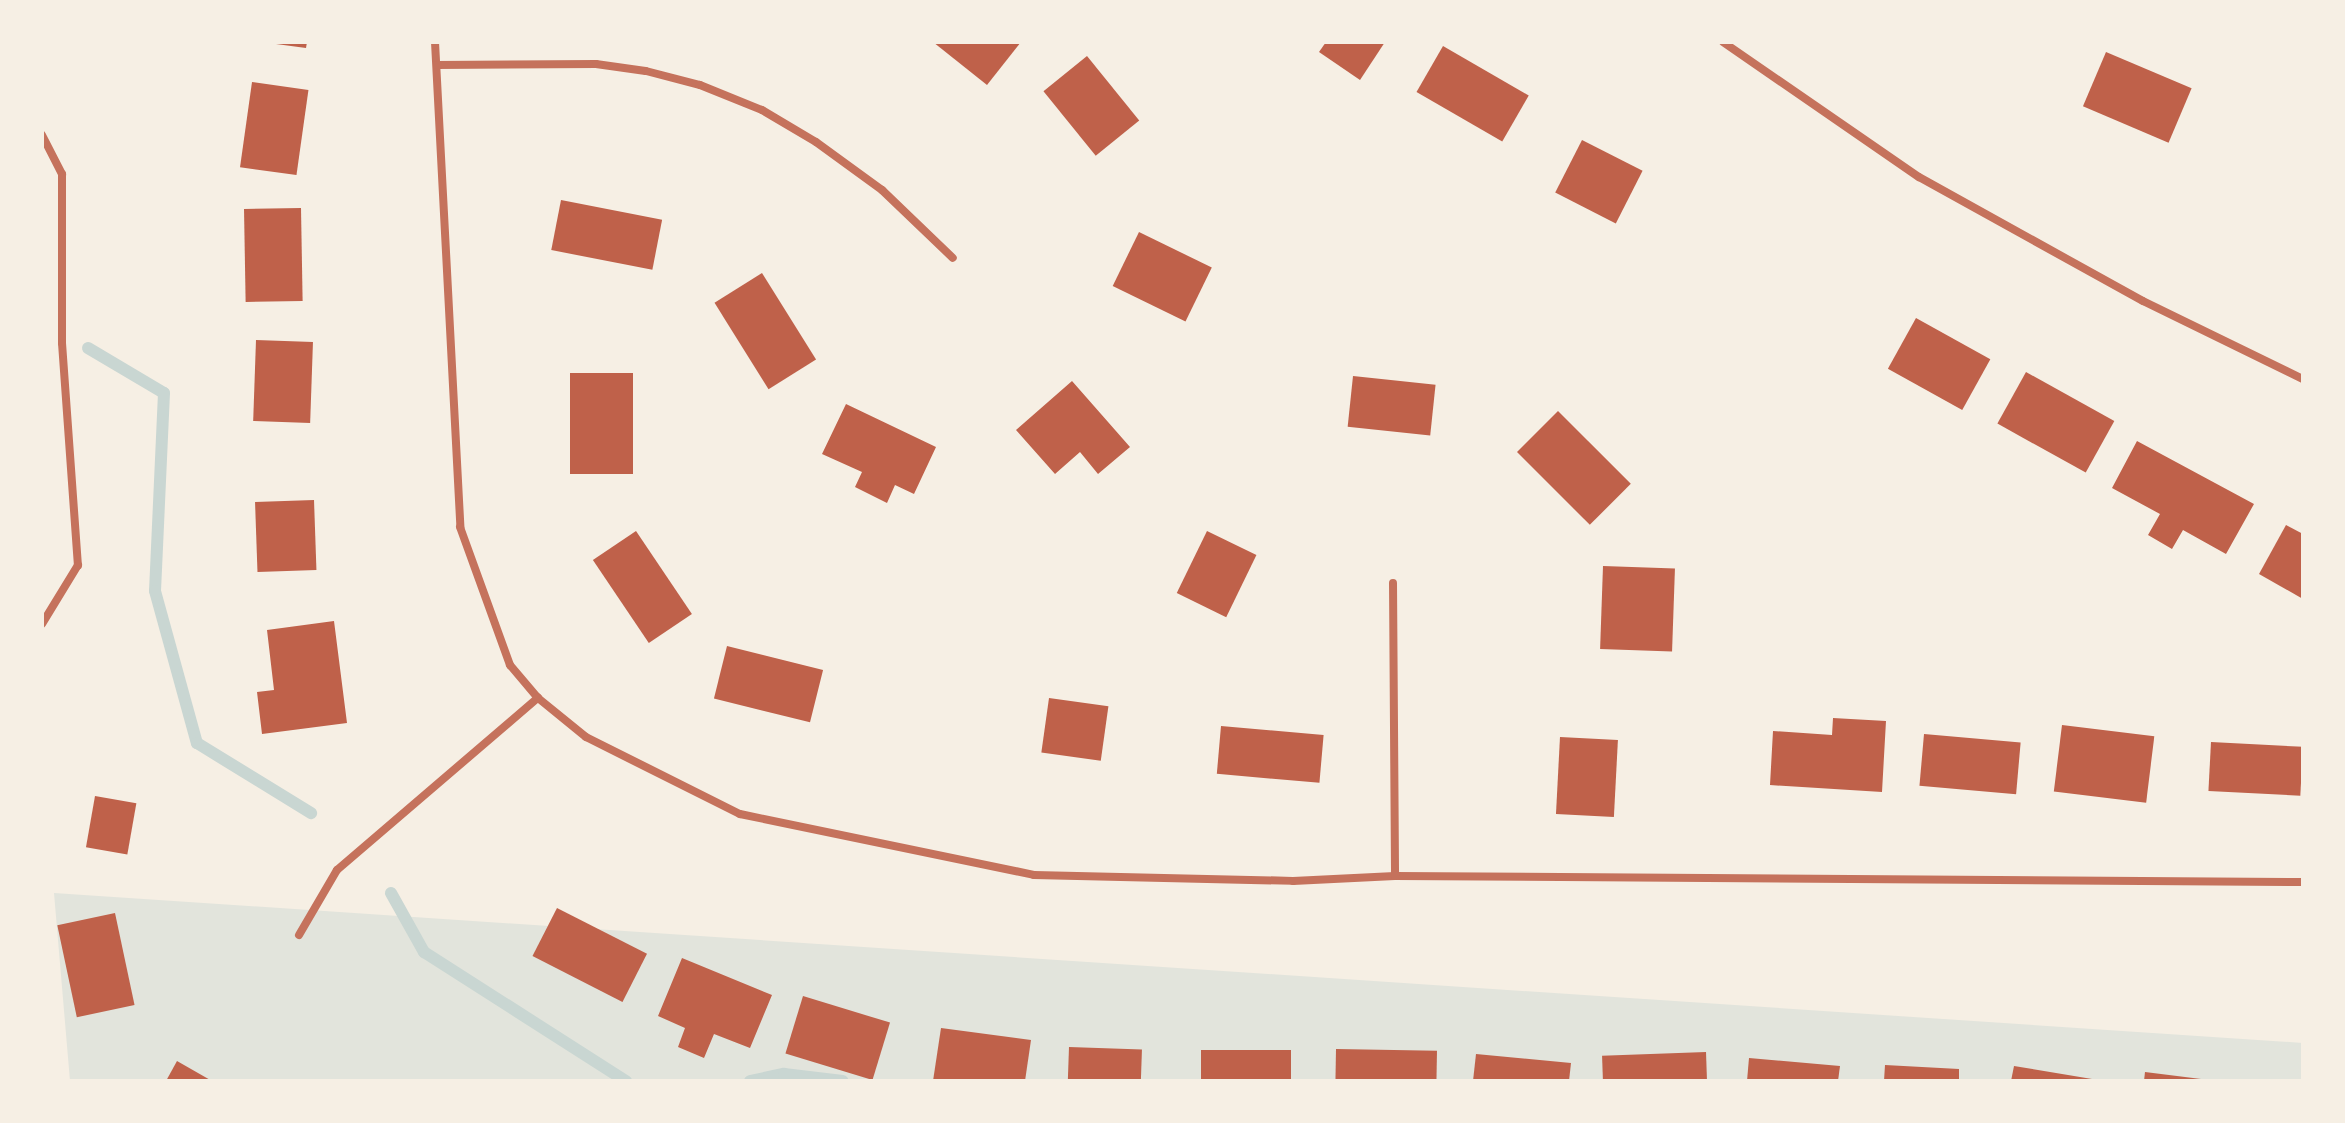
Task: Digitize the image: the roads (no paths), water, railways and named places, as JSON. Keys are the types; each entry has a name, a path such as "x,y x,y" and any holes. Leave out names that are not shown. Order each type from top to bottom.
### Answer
{"street":[{"path":"435,42 460,527 510,665 538,698 586,737 740,814 1034,875 1293,881 1395,876 2303,882"},
{"path":"1723,42 1919,177 2143,301 2303,379"},
{"path":"437,65 596,64 646,71 700,85 762,110 816,142 882,190 953,258"},
{"path":"42,135 62,174 62,343 78,565 42,624"},
{"path":"1393,583 1395,876"},
{"path":"299,935 337,870 538,698"}],"waterway":[{"path":"88,348 164,393 155,591 197,743 311,813"},
{"path":"391,893 424,952 626,1081"},
{"path":"750,1081 784,1074 843,1081"}]}
